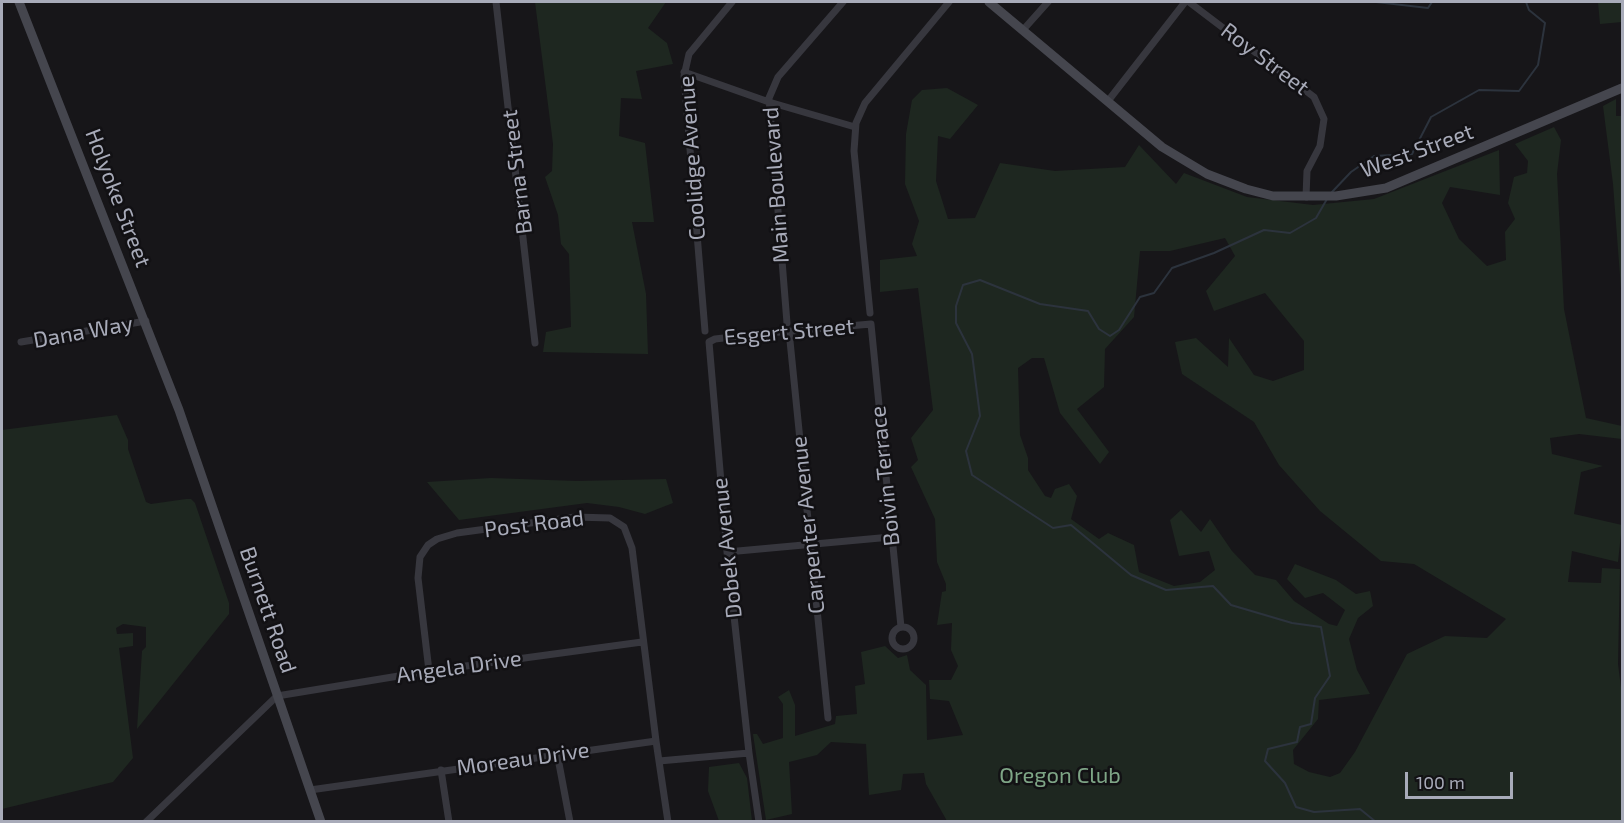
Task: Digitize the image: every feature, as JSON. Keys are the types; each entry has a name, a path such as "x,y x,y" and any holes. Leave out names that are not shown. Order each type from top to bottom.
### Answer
{"main road":[{"name":"Holyoke Street","path":"19,2 146,321 178,410"},
{"name":"West Street","path":"989,2 1162,147 1207,174 1264,194 1306,197 1364,193 1417,177 1623,88"},
{"name":"Burnett Road","path":"178,410 321,822"}],"street":[{"name":"Barna Street","path":"496,2 535,343"},
{"name":"Coolidge Avenue","path":"705,331 684,72 691,52 732,2"},
{"name":"Main Boulevard","path":"788,327 769,102 774,82 843,2"},
{"path":"870,313 854,151 855,127 865,103 949,2"},
{"path":"1023,30 1048,2"},
{"path":"1108,101 1187,2"},
{"name":"Roy Street","path":"1187,2 1314,97 1324,119 1320,146 1307,171 1306,197"},
{"path":"684,72 769,102 855,127"},
{"name":"Dana Way","path":"21,342 146,321"},
{"name":"Esgert Street","path":"709,342 714,339 788,327 871,324"},
{"name":"Boivin Terrace","path":"871,324 901,627"},
{"name":"Carpenter Avenue","path":"788,327 828,718"},
{"name":"Dobek Avenue","path":"709,342 727,552 749,753 759,822"},
{"name":"Post Road","path":"429,671 418,578 419,562 425,549 443,536 560,519 605,517 624,527 632,548 656,741"},
{"path":"727,552 891,537"},
{"name":"Angela Drive","path":"277,696 429,671 642,642"},
{"path":"146,822 277,696"},
{"path":"656,741 668,822"},
{"name":"Moreau Drive","path":"310,790 557,753 656,741"},
{"path":"557,753 570,822"},
{"path":"659,761 749,753"},
{"path":"441,770 449,822"}],"green space":[{"path":"535,2 666,2 648,28 667,43 673,64 636,71 642,99 621,98 619,136 645,143 654,222 632,222 646,294 648,354 543,352 546,332 571,327 569,254 561,244 558,215 545,177 552,171 553,144"},
{"path":"1598,2 1622,2 1622,22 1600,24"},
{"name":"Oregon Club","path":"947,88 978,105 950,139 938,136 936,181 948,219 975,218 1000,163 1055,171 1125,167 1139,145 1176,184 1184,173 1247,197 1313,205 1374,199 1499,150 1500,195 1450,187 1442,203 1459,239 1487,266 1506,260 1505,232 1515,219 1508,203 1514,177 1527,173 1528,161 1515,144 1554,127 1561,140 1557,174 1564,309 1586,418 1622,426 1622,439 1579,434 1550,438 1552,454 1603,466 1581,472 1574,514 1622,525 1618,562 1572,551 1568,582 1601,583 1602,568 1620,569 1618,664 1622,695 1622,821 947,821 926,784 924,773 903,774 901,790 869,795 866,744 831,742 817,755 789,762 792,814 766,820 753,734 757,734 763,744 783,738 783,704 778,697 789,690 795,705 795,736 835,724 836,716 857,714 855,686 865,684 861,652 885,646 898,658 907,655 910,670 926,685 927,740 963,735 949,701 930,699 929,680 951,680 958,666 951,650 952,623 937,625 942,592 946,591 946,584 937,562 935,519 911,467 918,460 911,438 933,410 918,288 880,292 880,260 917,256 912,244 919,221 905,184 906,134 912,100 922,90","holes":["1225,238 1235,256 1206,291 1214,311 1265,293 1304,341 1304,370 1273,381 1254,375 1229,338 1228,367 1196,338 1175,342 1182,374 1254,422 1279,465 1320,511 1381,561 1414,564 1506,619 1487,638 1445,636 1407,654 1355,752 1340,773 1330,777 1309,772 1294,764 1293,750 1318,719 1319,700 1370,694 1357,670 1349,639 1358,618 1373,606 1370,591 1356,594 1336,580 1295,564 1287,579 1305,598 1323,593 1345,610 1337,626 1329,624 1294,601 1276,580 1255,575 1232,551 1210,519 1201,532 1181,510 1170,520 1179,556 1209,551 1215,570 1200,582 1174,586 1139,572 1134,545 1108,533 1099,539 1071,519 1077,496 1069,484 1055,489 1051,498 1045,496 1028,470 1028,458 1020,435 1018,368 1032,358 1044,358 1060,413 1100,464 1109,452 1077,409 1104,387 1105,349 1134,317 1140,251 1170,251"]},
{"path":"1616,99 1616,116 1622,116 1622,302 1613,184 1603,106"},
{"path":"117,415 128,440 128,449 146,502 151,504 191,499 195,503 229,603 229,614 137,729 142,651 146,647 146,627 123,624 116,628 117,634 133,633 133,646 119,648 133,758 113,782 2,809 2,430"},
{"path":"491,478 577,481 666,479 673,503 645,514 619,507 587,503 459,520 427,482"},
{"path":"739,763 747,778 752,821 719,821 708,791 709,767"}],"waterway":[{"path":"1376,2 1428,8 1432,2"},
{"path":"1332,192 1351,172 1374,156 1412,154 1431,117 1479,90 1519,91 1538,65 1545,23 1529,10 1526,2"},
{"path":"1327,199 1316,218 1290,233 1264,230 1214,253 1172,268 1154,293 1140,297 1119,330 1110,336 1099,329 1088,311 1040,304 980,280 963,285 956,306 956,323 972,354 980,416 966,451 972,475 1053,528 1071,525 1131,575 1166,590 1213,586 1231,605 1292,623 1321,627 1330,676 1315,698 1311,724 1300,727 1297,742 1268,749 1265,761 1285,783 1296,807 1314,812 1360,809 1376,822"}]}
